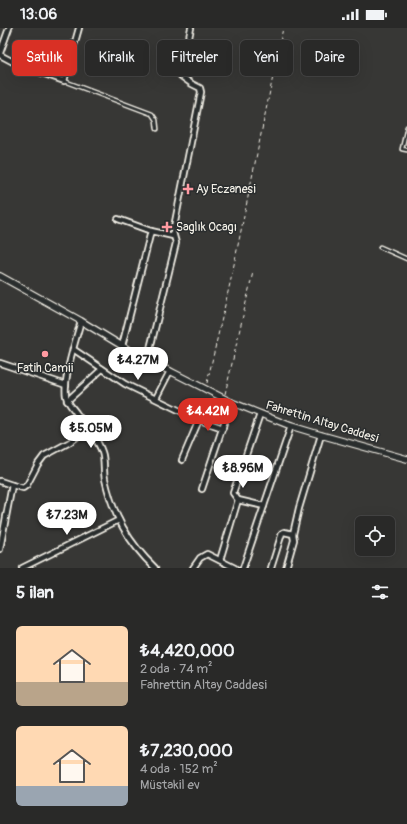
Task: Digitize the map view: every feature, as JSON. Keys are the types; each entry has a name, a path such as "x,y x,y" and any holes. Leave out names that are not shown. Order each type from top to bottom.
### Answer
{"street":[{"path":"9,28 0,54 17,64 64,81 79,28"},
{"path":"147,360 176,243 173,232 201,92 200,88 188,82 181,76 191,28"},
{"path":"118,219 151,232 173,236"},
{"path":"122,346 151,232"},
{"name":"Fahrettin Altay Caddesi","path":"0,276 147,360 231,402 291,426 321,436 407,459"},
{"path":"81,321 72,349 66,385 68,401 89,428 102,452 104,477 110,500 125,533 155,568"},
{"path":"72,349 125,384 199,420 222,428"},
{"path":"0,363 66,385"},
{"path":"68,401 102,369"},
{"path":"156,398 170,371"},
{"path":"202,489 231,402"},
{"path":"260,414 233,493 238,500 264,506"},
{"path":"182,460 199,420"},
{"path":"243,568 291,426"},
{"path":"0,481 23,488 27,485 44,456 70,442 89,428"},
{"path":"286,568 294,540 293,534 321,436"},
{"path":"0,549 12,485"},
{"path":"220,560 238,500"},
{"path":"22,568 119,520"},
{"path":"271,568 282,533 293,534"},
{"path":"193,568 200,558 207,554 235,568"}],"lane":[{"path":"64,81 152,114 156,120 157,129"},
{"path":"407,127 402,149 407,150"},
{"path":"380,247 407,259"}],"path":[{"path":"206,389 226,301 283,28"},
{"path":"224,398 252,272"}],"place":[{"name":"Ay Eczanesi","path":"188,189"},
{"name":"Saglık Ocagı","path":"167,227"},
{"name":"Fatih Camii","path":"45,354"}]}
